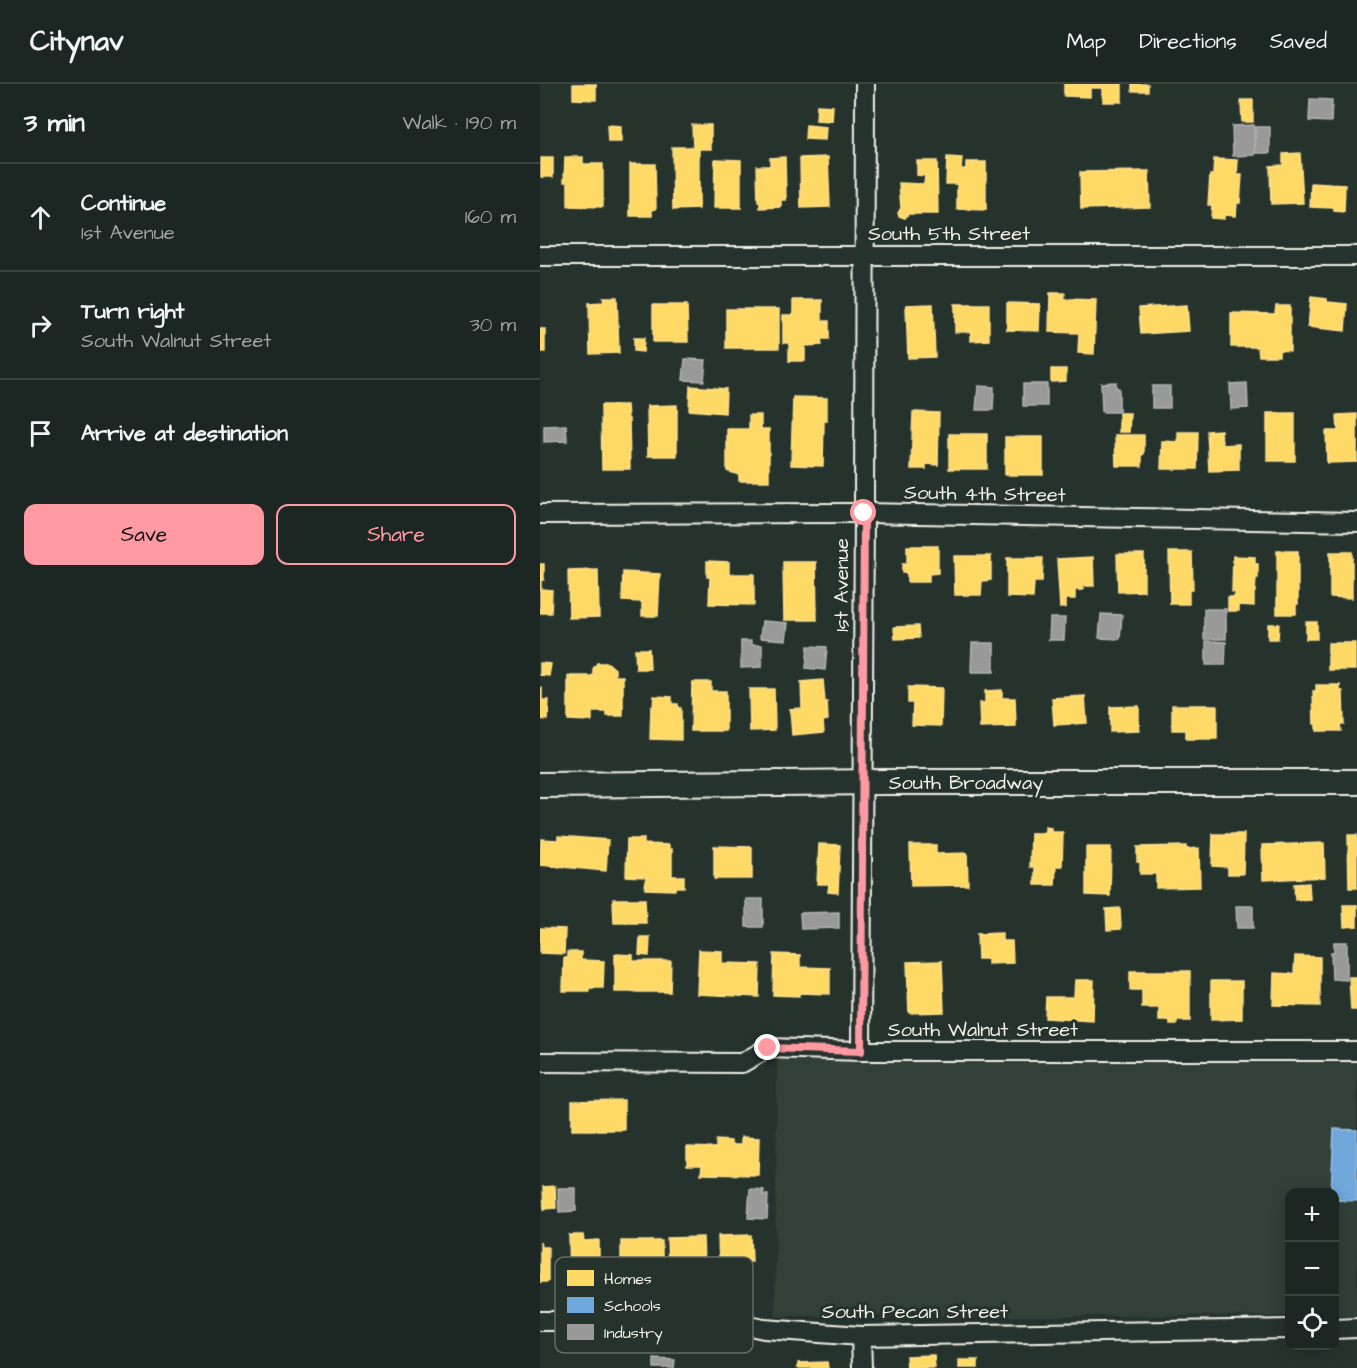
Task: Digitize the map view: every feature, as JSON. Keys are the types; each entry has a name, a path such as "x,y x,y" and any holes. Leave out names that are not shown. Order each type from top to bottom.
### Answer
{"street":[{"name":"1st Avenue","path":"861,1051 865,84"},
{"name":"South 5th Street","path":"540,256 1357,256"},
{"name":"South 4th Street","path":"540,514 864,513 1357,522"},
{"name":"South Broadway","path":"540,785 862,782 1357,782"},
{"name":"South Walnut Street","path":"540,1062 742,1063 768,1048 861,1051 1357,1052"},
{"name":"South Pecan Street","path":"540,1321 555,1321"},
{"name":"South Pecan Street","path":"753,1327 861,1336 1285,1329"},
{"path":"1339,1329 1357,1328"},
{"path":"861,1336 862,1368"}],"shaded area":[{"path":"777,1059 1357,1060 1357,1316 1339,1316 1339,1188 1285,1188 1285,1316 775,1316"}],"building: Homes":[{"path":"573,84 596,84 596,100 573,99"},
{"path":"1064,84 1122,84 1122,102 1103,102 1103,88 1090,88 1090,97 1064,96"},
{"path":"1132,84 1148,84 1148,91 1132,91"},
{"path":"1241,100 1253,100 1253,122 1242,122"},
{"path":"817,105 833,106 832,121 816,120"},
{"path":"607,125 621,126 621,142 608,142"},
{"path":"692,125 711,125 711,149 699,149 699,209 673,210 672,147 693,147"},
{"path":"806,125 826,127 825,140 805,139"},
{"path":"1300,153 1303,203 1271,204 1270,166 1283,165 1283,154"},
{"path":"565,157 583,157 583,164 603,164 603,207 568,206 568,182 564,182"},
{"path":"785,157 786,200 781,200 781,207 760,208 757,166 770,166 770,158"},
{"path":"828,157 830,207 801,208 800,158"},
{"path":"947,157 962,158 961,169 966,169 966,162 986,162 986,210 957,209 957,184 946,184"},
{"path":"541,158 553,158 553,177 541,177"},
{"path":"715,159 741,160 741,208 714,208"},
{"path":"1214,159 1238,160 1237,175 1242,175 1240,203 1237,203 1236,216 1224,215 1224,219 1211,218 1212,205 1208,205 1210,175 1213,175"},
{"path":"917,161 937,161 938,214 908,214 905,218 899,216 898,213 901,208 899,183 924,184 925,176 917,175"},
{"path":"630,164 655,164 656,209 652,210 652,216 630,216"},
{"path":"1149,171 1150,207 1081,209 1080,172"},
{"path":"1311,183 1345,185 1344,212 1334,211 1334,208 1310,207"},
{"path":"1050,293 1065,293 1064,299 1096,300 1094,354 1078,353 1079,333 1049,332"},
{"path":"603,297 617,297 619,353 590,354 589,303 604,302"},
{"path":"1311,297 1327,299 1327,302 1347,304 1345,331 1308,327"},
{"path":"793,300 822,300 822,321 829,321 829,339 821,339 822,345 805,346 805,361 789,361 789,343 783,343 783,315 793,315"},
{"path":"1007,303 1040,304 1039,331 1007,330"},
{"path":"933,304 935,357 908,358 906,305"},
{"path":"955,304 989,304 989,340 971,341 971,332 955,332"},
{"path":"653,305 687,305 688,342 653,342"},
{"path":"1187,305 1189,331 1141,334 1139,308"},
{"path":"1276,306 1290,306 1290,351 1279,350 1279,356 1259,356 1258,347 1231,347 1231,313 1275,314"},
{"path":"726,309 779,309 779,348 726,348"},
{"path":"540,329 545,329 545,352 540,352"},
{"path":"634,338 644,338 643,352 634,351"},
{"path":"1051,369 1066,369 1066,381 1051,382"},
{"path":"690,386 726,389 725,413 689,410"},
{"path":"793,397 827,398 823,466 791,465"},
{"path":"601,405 627,405 630,469 602,469"},
{"path":"677,405 677,456 648,456 647,406"},
{"path":"913,412 939,413 938,465 926,464 926,469 911,469"},
{"path":"1119,413 1130,413 1129,432 1119,432"},
{"path":"1267,413 1295,413 1295,461 1267,461"},
{"path":"1357,414 1357,462 1327,463 1326,431 1338,431 1337,415"},
{"path":"749,415 761,415 761,429 769,429 769,481 739,481 739,475 727,471 727,429 749,429"},
{"path":"1221,430 1222,445 1239,444 1239,470 1209,471 1207,431"},
{"path":"1178,432 1198,432 1197,469 1161,469 1162,441 1178,442"},
{"path":"949,434 987,434 987,469 949,469"},
{"path":"1115,435 1144,435 1142,466 1116,466"},
{"path":"1005,437 1043,437 1043,475 1005,475"},
{"path":"907,546 938,546 938,573 929,574 929,582 907,582 907,573 902,573 902,564 907,564"},
{"path":"1277,551 1298,551 1296,614 1277,614"},
{"path":"1169,552 1192,552 1193,590 1189,590 1189,604 1170,604"},
{"path":"1330,552 1352,552 1352,598 1330,597"},
{"path":"1117,554 1144,554 1144,591 1118,592"},
{"path":"954,556 991,556 991,580 982,581 981,595 955,595"},
{"path":"1233,556 1255,557 1255,564 1258,564 1254,606 1239,605 1239,611 1228,611 1228,597 1235,597 1235,592 1232,592"},
{"path":"1093,557 1094,586 1083,586 1083,590 1075,590 1075,599 1066,599 1066,607 1060,608 1057,559"},
{"path":"1007,558 1043,558 1042,582 1034,582 1033,598 1007,597"},
{"path":"707,561 729,562 729,574 754,574 754,605 709,604 710,577 707,577"},
{"path":"783,562 816,562 817,620 784,620"},
{"path":"540,564 544,564 544,580 541,580 541,589 552,590 551,613 540,613"},
{"path":"598,570 599,617 569,618 568,571"},
{"path":"623,572 660,574 658,616 642,616 642,602 622,601"},
{"path":"1306,622 1317,622 1317,639 1306,639"},
{"path":"1268,624 1279,624 1278,639 1268,639"},
{"path":"918,626 919,638 895,639 894,627"},
{"path":"1328,643 1355,643 1355,670 1328,670"},
{"path":"635,649 649,649 650,669 636,669"},
{"path":"540,663 551,664 549,676 540,675"},
{"path":"597,663 608,663 615,669 615,676 623,676 623,716 607,716 607,712 592,712 592,721 568,720 568,676 593,676 593,669"},
{"path":"823,680 828,720 823,721 824,732 792,735 790,709 802,708 801,682"},
{"path":"692,682 711,682 711,691 726,691 726,731 691,731"},
{"path":"1316,685 1340,685 1340,691 1343,691 1344,724 1340,724 1341,731 1316,731 1313,691 1316,691"},
{"path":"540,687 542,688 542,700 549,700 548,720 540,719"},
{"path":"908,687 942,688 941,726 912,725 913,703 908,703"},
{"path":"749,689 774,689 775,730 750,731"},
{"path":"1002,690 1002,698 1015,698 1016,727 980,728 979,703 985,703 985,691"},
{"path":"654,696 672,697 672,704 678,704 678,708 681,708 681,740 650,739 651,707 653,707"},
{"path":"1085,696 1087,723 1054,725 1052,698"},
{"path":"1172,705 1217,705 1217,739 1186,739 1186,730 1172,730"},
{"path":"1139,706 1139,731 1110,732 1110,707"},
{"path":"1045,827 1051,828 1051,832 1063,832 1062,866 1056,866 1055,885 1035,885 1035,867 1030,867 1031,833 1045,833"},
{"path":"1213,834 1244,834 1243,874 1228,874 1228,867 1212,866"},
{"path":"1348,835 1357,835 1357,888 1349,888"},
{"path":"558,836 608,840 606,871 540,865 541,839 558,840"},
{"path":"627,839 644,839 644,844 669,845 669,849 672,849 672,876 684,876 684,887 675,887 675,890 645,889 646,877 626,876"},
{"path":"1324,843 1325,877 1263,880 1262,845"},
{"path":"819,844 840,845 838,893 828,892 829,884 817,884"},
{"path":"910,845 936,845 936,854 967,853 968,885 911,886"},
{"path":"714,846 752,847 752,879 714,879"},
{"path":"1186,846 1186,849 1199,848 1200,887 1156,888 1156,874 1140,874 1137,847"},
{"path":"1086,847 1111,847 1110,896 1086,895"},
{"path":"1309,883 1310,899 1295,900 1294,884"},
{"path":"613,899 645,899 646,923 614,923"},
{"path":"1343,905 1357,905 1357,926 1344,927"},
{"path":"1120,908 1121,929 1107,930 1106,909"},
{"path":"540,928 565,929 564,954 540,953"},
{"path":"1002,933 1002,941 1012,941 1013,963 988,964 988,959 978,959 977,934"},
{"path":"640,937 650,937 649,956 639,955"},
{"path":"699,950 722,951 722,963 760,964 759,997 697,994"},
{"path":"567,952 581,952 581,960 604,961 603,988 589,988 589,991 563,991 564,958 567,958"},
{"path":"615,954 633,955 633,961 671,961 670,992 615,992"},
{"path":"774,954 800,955 800,967 830,968 830,994 773,995"},
{"path":"1295,956 1320,957 1320,1006 1273,1005 1274,973 1294,974"},
{"path":"942,961 944,1012 909,1013 907,962"},
{"path":"1130,971 1190,971 1190,1021 1177,1021 1177,1025 1170,1025 1170,1021 1159,1021 1159,1008 1142,1008 1142,990 1130,990"},
{"path":"1349,977 1357,977 1357,1010 1351,1010"},
{"path":"1075,980 1094,980 1093,1021 1045,1018 1046,997 1074,997"},
{"path":"1211,981 1242,981 1242,1019 1211,1020"},
{"path":"624,1100 624,1130 572,1130 572,1101"},
{"path":"741,1137 759,1138 758,1175 701,1174 702,1165 687,1165 687,1147 716,1148 716,1140 731,1141 731,1145 741,1145"},
{"path":"555,1186 556,1208 544,1209 543,1187"},
{"path":"569,1235 583,1235 584,1241 599,1240 599,1257 569,1257"},
{"path":"751,1235 752,1257 719,1257 718,1236"},
{"path":"703,1237 704,1257 668,1257 667,1238"},
{"path":"621,1241 662,1241 662,1257 621,1257"},
{"path":"540,1242 541,1247 548,1247 548,1282 540,1282"},
{"path":"934,1355 935,1368 907,1368 906,1356"},
{"path":"959,1360 978,1360 978,1368 959,1368"},
{"path":"827,1362 828,1368 798,1368 798,1363"}],"building: Schools":[{"path":"1334,1129 1357,1130 1357,1201 1339,1200 1339,1188 1331,1188"}],"building: Industry":[{"path":"1310,99 1332,100 1331,122 1309,121"},
{"path":"1254,125 1255,155 1233,156 1232,126"},
{"path":"1255,127 1270,127 1270,153 1255,153"},
{"path":"685,359 706,360 704,381 683,380"},
{"path":"1116,382 1116,388 1119,388 1119,412 1102,412 1101,383"},
{"path":"1247,383 1248,408 1231,409 1230,384"},
{"path":"1023,384 1047,384 1047,406 1023,406"},
{"path":"978,386 994,387 993,410 976,410"},
{"path":"1152,386 1170,386 1170,408 1152,408"},
{"path":"566,425 567,441 544,442 544,426"},
{"path":"1204,609 1226,609 1226,639 1204,639"},
{"path":"1101,614 1122,615 1120,639 1099,638"},
{"path":"1050,618 1065,618 1064,640 1049,640"},
{"path":"762,621 788,623 786,640 760,638"},
{"path":"741,641 751,641 751,645 762,645 762,667 741,668"},
{"path":"1206,641 1226,642 1225,665 1206,665"},
{"path":"972,643 994,643 994,672 971,672"},
{"path":"808,646 827,647 825,670 806,668"},
{"path":"746,899 763,899 763,927 746,927"},
{"path":"1236,906 1253,906 1253,928 1237,928"},
{"path":"839,912 839,928 801,929 800,913"},
{"path":"1334,942 1347,942 1347,980 1332,979 1331,952 1334,952"},
{"path":"558,1188 576,1188 576,1211 559,1212"},
{"path":"750,1189 764,1190 763,1195 768,1195 767,1219 748,1218"},
{"path":"654,1359 675,1360 674,1368 654,1368"}],"route":[{"path":"768,1048 861,1051 864,513"}]}
